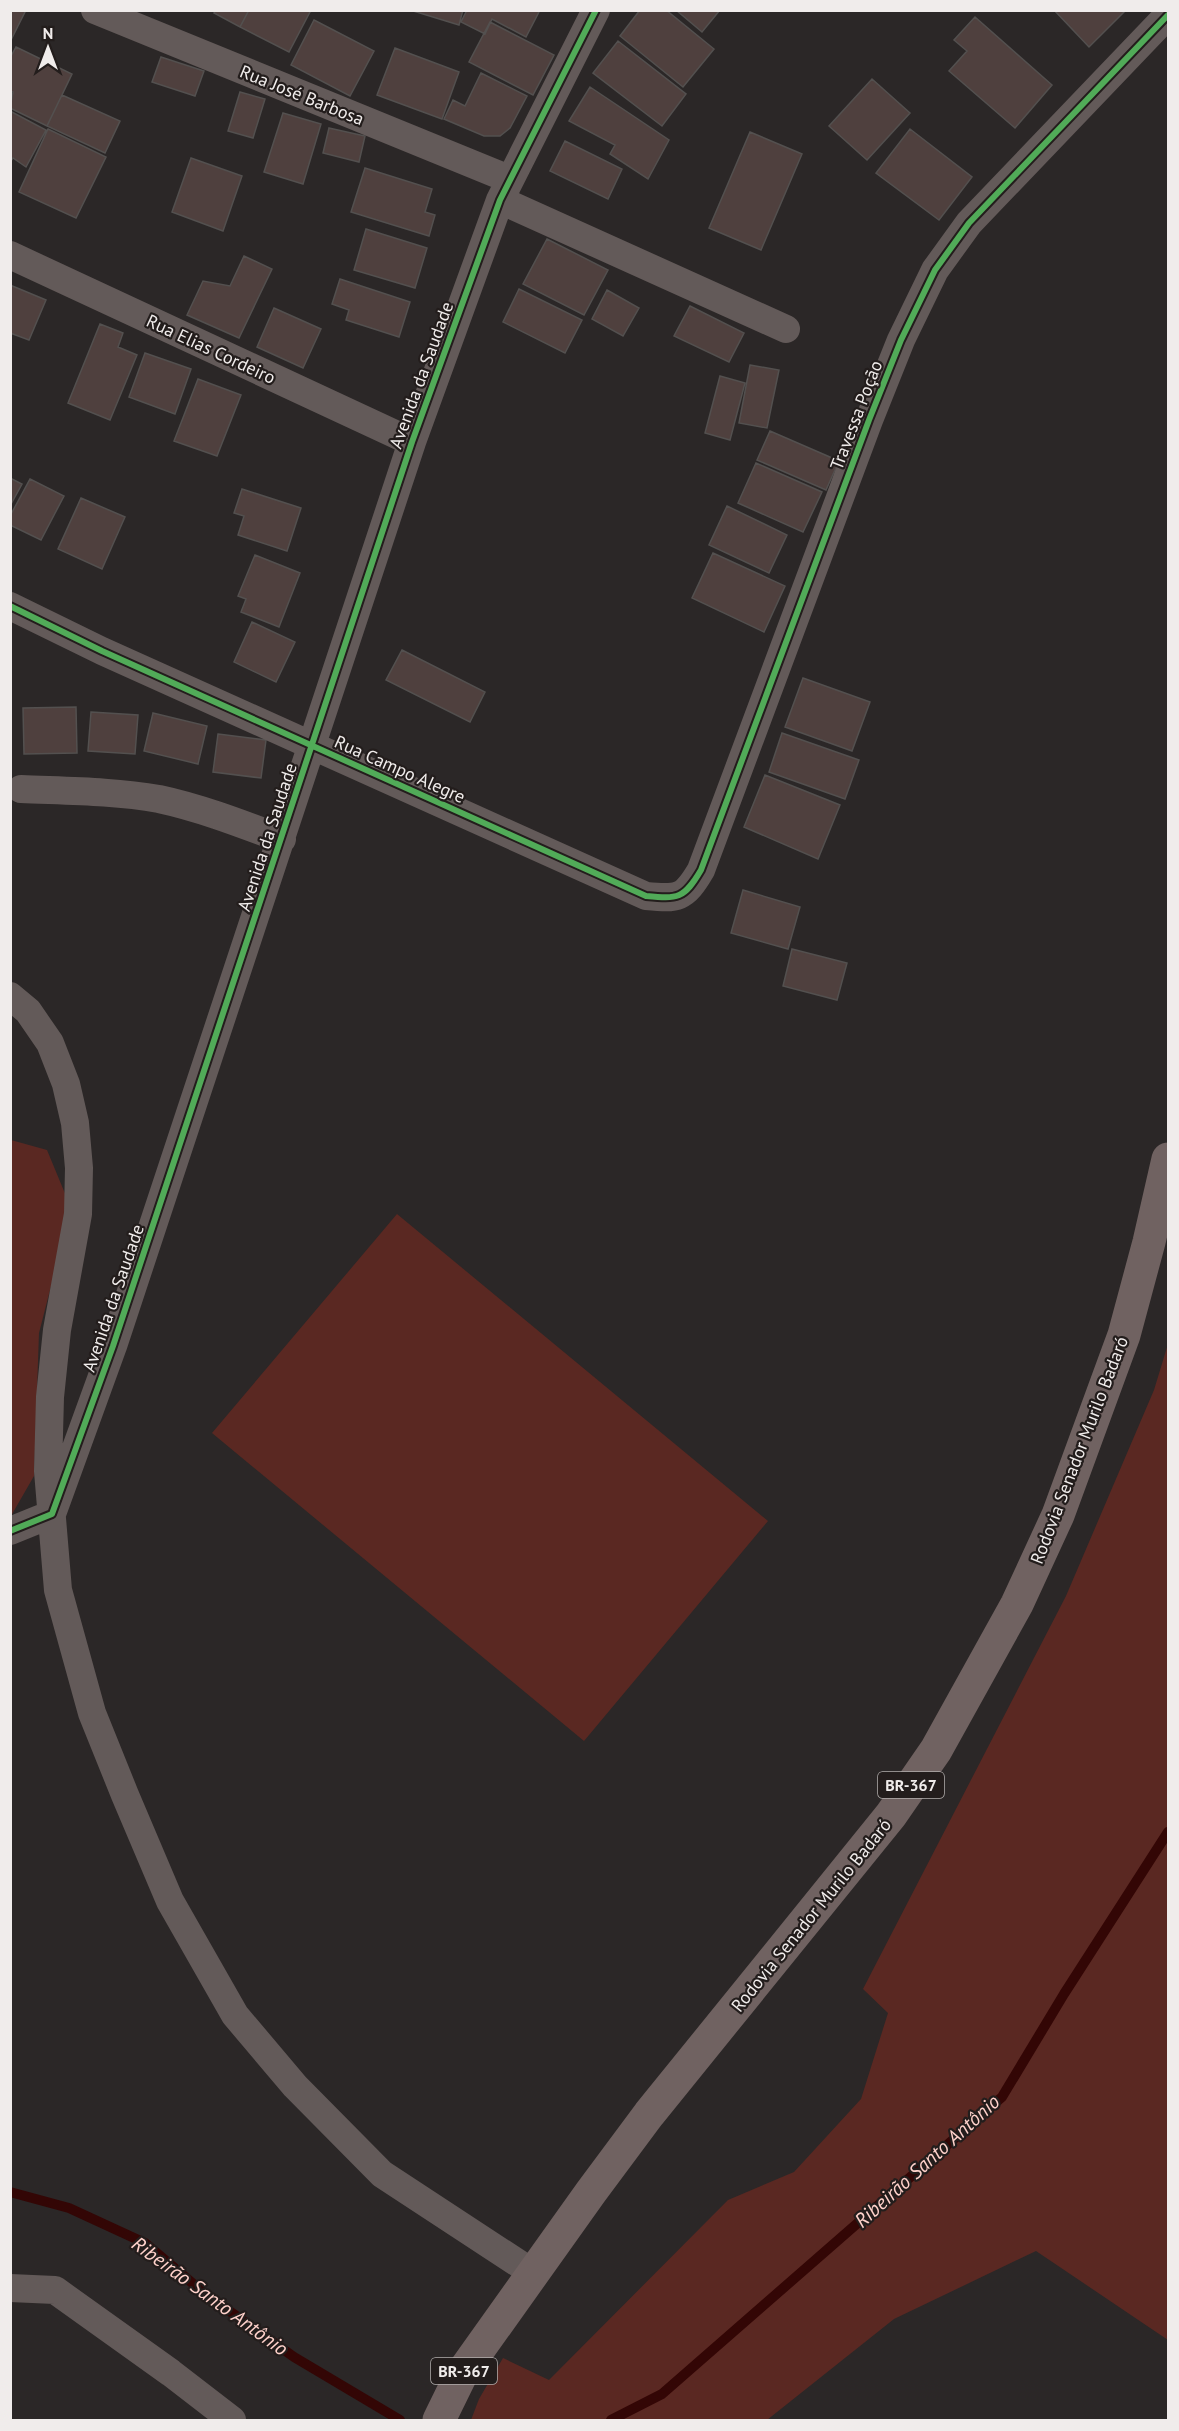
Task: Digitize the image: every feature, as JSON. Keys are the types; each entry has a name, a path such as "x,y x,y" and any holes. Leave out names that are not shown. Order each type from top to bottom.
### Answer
{"main road":[{"name":"Rodovia Senador Murilo Badaró","path":"439,2421 462,2373 533,2273 649,2114 891,1815 936,1749 973,1685 1022,1594 1058,1515 1092,1426 1124,1335 1168,1159"}],"street":[{"name":"Rua José Barbosa","path":"95,10 505,189 786,330"},
{"name":"Avenida da Saudade","path":"52,1514 114,1346 412,442 505,189 592,12"},
{"name":"Travessa Poção","path":"683,895 701,870 869,420 901,340 935,270 969,223 1168,15"},
{"name":"Rua Elias Cordeiro","path":"10,255 412,442"},
{"name":"Rua Campo Alegre","path":"10,606 102,651 646,896 665,898 683,895"},
{"path":"21,789 108,793 159,799 218,815 282,839"},
{"path":"10,996 28,1011 50,1043 66,1084 73,1114 80,1168 78,1214 57,1330 50,1397 48,1471 58,1590 92,1713 170,1901 235,2015 295,2086 382,2174 533,2273"},
{"path":"10,1532 52,1514"},
{"path":"10,2288 55,2290 171,2373 232,2421"}],"shaded area":[{"path":"11,1140 47,1150 71,1208 39,1333 34,1476 11,1516"},
{"path":"397,1214 768,1521 584,1741 212,1433"},
{"path":"1168,1344 1168,2340 1036,2251 894,2319 767,2420 471,2420 479,2399 503,2358 549,2380 728,2200 794,2172 861,2099 888,2013 863,1989 1066,1596 1154,1390"}],"building":[{"path":"10,10 26,10 10,42"},
{"path":"216,10 249,10 240,27 214,13"},
{"path":"249,10 311,10 289,52 240,27"},
{"path":"410,10 463,10 459,25"},
{"path":"467,10 540,10 526,37 492,19 485,34 461,22"},
{"path":"640,10 666,10 714,49 683,87 620,36"},
{"path":"676,10 720,10 702,32"},
{"path":"1054,10 1126,10 1089,47"},
{"path":"975,17 1052,85 1015,128 949,71 967,51 954,40"},
{"path":"314,20 374,51 350,96 291,65"},
{"path":"490,22 554,55 533,95 469,62"},
{"path":"618,41 686,94 662,126 593,73"},
{"path":"16,47 72,74 47,126 10,108 13,92 10,91 10,58"},
{"path":"395,48 459,72 442,119 377,95"},
{"path":"161,57 204,71 195,96 152,82"},
{"path":"481,73 527,96 510,128 500,136 484,136 444,119 453,100 465,106"},
{"path":"872,79 910,113 867,160 829,126"},
{"path":"590,87 669,140 648,179 610,154 615,145 569,121"},
{"path":"240,92 265,99 253,138 228,131"},
{"path":"62,95 120,121 105,153 47,126"},
{"path":"10,111 46,130 26,167 13,158 10,162"},
{"path":"283,113 321,124 303,184 264,172"},
{"path":"329,128 365,136 359,162 323,153"},
{"path":"48,129 106,157 76,218 19,192"},
{"path":"910,129 972,177 939,220 876,173"},
{"path":"750,132 802,154 761,250 709,228"},
{"path":"565,141 622,169 608,199 550,171"},
{"path":"191,158 242,176 223,231 172,212"},
{"path":"365,168 432,189 425,212 435,215 429,236 351,212"},
{"path":"366,229 427,248 415,288 354,270"},
{"path":"547,239 608,270 584,315 523,284"},
{"path":"244,256 272,269 239,338 187,315 203,281 230,286"},
{"path":"340,279 410,302 399,337 346,320 349,310 332,304"},
{"path":"10,285 46,300 29,340 10,333"},
{"path":"519,289 582,320 565,353 503,322"},
{"path":"607,290 639,308 623,336 592,319"},
{"path":"690,306 744,333 729,362 674,336"},
{"path":"274,308 321,329 303,368 257,347"},
{"path":"100,324 123,333 118,347 137,355 110,420 68,403"},
{"path":"145,353 191,369 175,414 129,397"},
{"path":"750,365 779,370 767,428 739,423"},
{"path":"720,376 745,383 730,440 705,433"},
{"path":"198,379 241,395 217,456 174,441"},
{"path":"770,431 839,461 826,490 757,460"},
{"path":"756,463 822,492 803,532 738,503"},
{"path":"10,478 22,484 10,506"},
{"path":"30,479 64,496 41,540 10,525 10,516"},
{"path":"242,489 301,508 287,551 238,535 244,516 234,513"},
{"path":"81,498 125,517 102,569 58,549"},
{"path":"727,506 787,535 769,573 709,545"},
{"path":"713,553 785,586 764,632 692,598"},
{"path":"255,555 300,573 279,627 241,612 246,599 238,596"},
{"path":"252,622 295,642 276,682 234,662"},
{"path":"402,650 485,692 470,722 386,680"},
{"path":"803,678 870,702 852,751 785,727"},
{"path":"76,707 77,753 24,754 23,708"},
{"path":"91,712 138,715 135,754 88,751"},
{"path":"153,713 207,726 198,764 144,751"},
{"path":"782,733 859,760 845,799 769,772"},
{"path":"218,734 266,740 261,778 213,772"},
{"path":"765,775 840,805 818,859 744,827"},
{"path":"743,890 800,907 788,949 731,933"},
{"path":"792,949 847,963 837,1000 783,986"}],"waterway":[{"name":"Ribeirão Santo Antônio","path":"611,2420 662,2394 1002,2097 1064,1994 1168,1832"},
{"name":"Ribeirão Santo Antônio","path":"10,2192 69,2208 145,2243 204,2293 294,2357 400,2420"}],"cycle path":[{"path":"10,1531 52,1514 113,1346 412,442 500,200 596,10"},
{"path":"10,606 102,651 646,896 673,897 685,892 701,870 869,420 901,340 935,270 969,223 1168,15"}]}
